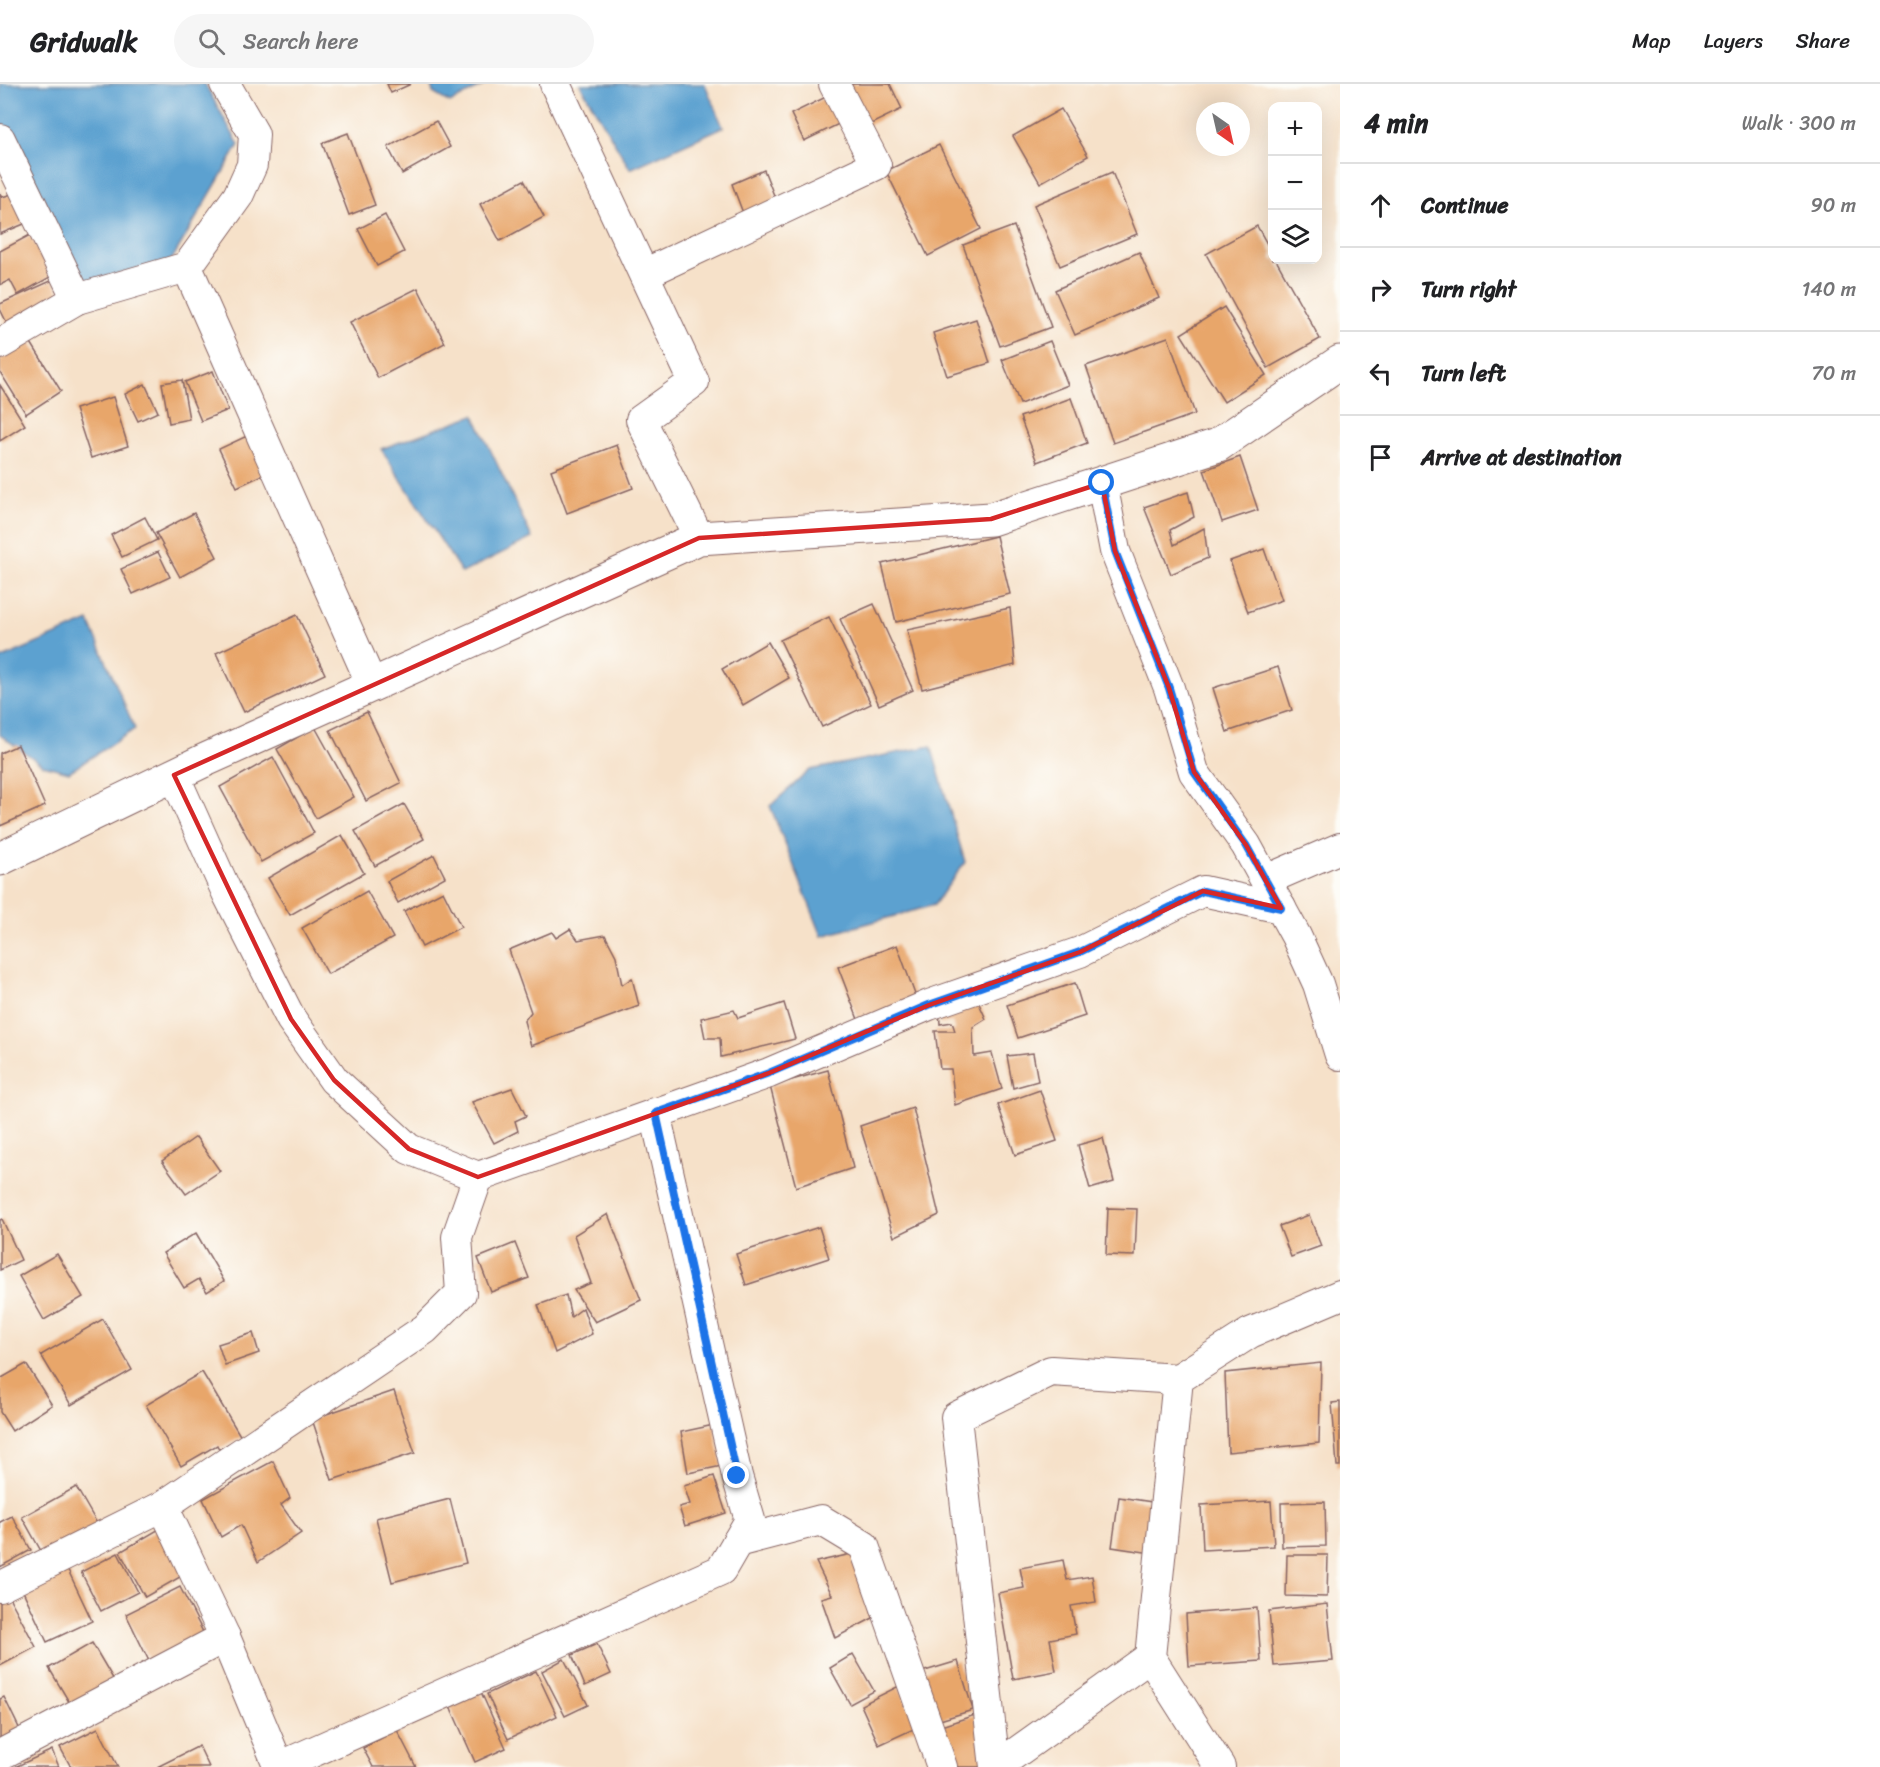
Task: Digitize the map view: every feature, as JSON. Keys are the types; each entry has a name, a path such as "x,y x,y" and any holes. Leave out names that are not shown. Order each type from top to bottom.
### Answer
{"main road":[{"path":"0,859 174,775 699,538 991,519 1218,445 1340,362"}],"street":[{"path":"0,344 77,299 188,267 238,196 252,165 254,134 225,84"},
{"path":"555,84 694,382 641,420 699,538"},
{"path":"644,274 876,165 834,84"},
{"path":"0,139 77,299"},
{"path":"188,267 372,685"},
{"path":"1102,483 1115,551 1169,688 1194,772 1246,845 1281,908 1329,978 1340,1055"},
{"path":"174,775 228,896 291,1019 334,1080 409,1149 478,1177 769,1073 929,1005 1080,952 1203,891 1281,908"},
{"path":"1266,880 1340,848"},
{"path":"163,1506 225,1636 279,1767 721,1570 750,1520 737,1476 656,1113"},
{"path":"0,1587 163,1506 425,1329 461,1293 457,1237 478,1177"},
{"path":"1150,1658 995,1767 956,1417 1052,1371 1178,1379 1250,1334 1340,1295"},
{"path":"1178,1379 1150,1658 1220,1767"},
{"path":"737,1542 821,1520 864,1546 942,1767"},
{"path":"0,1755 225,1636"}],"highlighted area":[{"path":"1102,483 1115,551 1169,688 1194,772 1246,845 1281,908 1203,891 1080,952 929,1005 769,1073 478,1177 409,1149 334,1080 291,1019 174,775 699,538 991,519"}],"water":[{"path":"0,84 205,84 239,145 171,261 79,284 0,129"},
{"path":"431,84 486,84 450,103 433,93"},
{"path":"580,84 705,84 723,127 630,169"},
{"path":"474,415 532,538 462,573 381,449"},
{"path":"89,621 135,729 69,772 43,765 0,735 0,659"},
{"path":"931,746 965,862 934,905 822,936 770,806 810,770"}],"building":[{"path":"387,84 411,84 391,93"},
{"path":"842,84 890,84 902,109 863,128"},
{"path":"834,93 847,120 804,141 791,114"},
{"path":"1061,109 1088,156 1040,183 1013,136"},
{"path":"436,121 450,147 402,174 388,147"},
{"path":"348,133 375,205 349,215 322,143"},
{"path":"939,145 981,229 928,256 886,171"},
{"path":"764,170 779,208 746,221 732,184"},
{"path":"1112,172 1137,234 1060,266 1034,205"},
{"path":"524,180 544,217 500,241 480,204"},
{"path":"0,193 2,197 12,194 24,224 0,234"},
{"path":"385,215 404,252 377,266 358,229"},
{"path":"1014,226 1051,327 1000,346 963,245"},
{"path":"1257,226 1268,246 1268,264 1278,264 1320,339 1268,368 1206,254"},
{"path":"30,235 52,276 18,295 10,280 0,285 0,251"},
{"path":"1139,252 1159,298 1075,335 1055,290"},
{"path":"53,280 63,302 9,327 0,309 0,304"},
{"path":"418,288 445,343 378,378 350,322"},
{"path":"1224,307 1266,375 1224,402 1181,334"},
{"path":"976,319 990,363 947,376 933,333"},
{"path":"1168,337 1195,414 1113,443 1086,366"},
{"path":"30,341 61,391 26,414 0,372 0,360"},
{"path":"1050,341 1068,385 1020,404 1002,360"},
{"path":"213,371 228,410 201,421 185,382"},
{"path":"182,380 189,419 169,423 162,383"},
{"path":"145,384 158,412 138,421 125,394"},
{"path":"0,385 25,425 0,441"},
{"path":"113,397 128,446 91,458 75,409"},
{"path":"1071,398 1087,443 1037,462 1020,417"},
{"path":"249,435 267,473 237,487 219,449"},
{"path":"617,445 633,488 567,513 551,470"},
{"path":"1240,457 1258,510 1222,522 1204,470"},
{"path":"1188,492 1194,517 1170,530 1174,545 1204,528 1208,558 1171,574 1144,507"},
{"path":"194,513 217,557 180,577 156,533"},
{"path":"145,517 157,540 122,557 111,535"},
{"path":"996,536 1010,594 896,622 882,564"},
{"path":"1264,549 1282,600 1248,612 1230,561"},
{"path":"158,552 170,577 133,594 121,569"},
{"path":"874,604 913,690 879,705 840,619"},
{"path":"1010,608 1015,665 922,689 907,630"},
{"path":"297,615 325,674 244,712 216,653"},
{"path":"829,617 871,704 822,727 780,640"},
{"path":"768,642 789,678 743,705 722,669"},
{"path":"1278,667 1292,710 1227,732 1213,688"},
{"path":"367,712 401,783 366,801 330,730"},
{"path":"315,727 354,797 316,818 277,749"},
{"path":"18,745 45,806 0,826 0,753"},
{"path":"273,757 314,833 261,862 220,787"},
{"path":"404,804 424,839 375,866 355,831"},
{"path":"342,835 364,873 290,915 268,878"},
{"path":"434,855 445,877 398,903 387,881"},
{"path":"367,891 393,938 328,974 302,928"},
{"path":"443,891 461,927 422,947 404,911"},
{"path":"570,929 578,940 605,935 616,956 622,985 632,978 639,1006 531,1046 524,1021 531,1012 509,950 552,932 556,938"},
{"path":"897,945 917,1000 859,1022 838,967"},
{"path":"1075,983 1085,1016 1018,1038 1007,1005"},
{"path":"977,999 986,1019 973,1027 974,1056 992,1053 1002,1089 955,1105 951,1069 940,1069 935,1031 955,1031 952,1022 940,1024 939,1009"},
{"path":"784,1003 795,1039 721,1057 720,1038 705,1038 701,1018 734,1010 738,1018"},
{"path":"1033,1053 1038,1081 1013,1088 1007,1056"},
{"path":"828,1070 853,1168 796,1187 770,1086"},
{"path":"512,1088 526,1116 515,1121 518,1131 494,1143 472,1102"},
{"path":"1040,1090 1057,1141 1015,1155 998,1105"},
{"path":"913,1108 939,1215 894,1237 860,1126"},
{"path":"196,1137 220,1171 186,1194 162,1161"},
{"path":"1103,1138 1114,1182 1090,1189 1078,1145"},
{"path":"1108,1208 1137,1209 1135,1256 1106,1255"},
{"path":"608,1214 641,1300 595,1322 574,1290 591,1283 574,1235"},
{"path":"1309,1215 1321,1246 1291,1257 1279,1226"},
{"path":"2,1219 21,1260 0,1270 0,1220"},
{"path":"819,1227 829,1258 746,1285 736,1254"},
{"path":"196,1233 224,1281 207,1292 199,1279 184,1288 163,1253"},
{"path":"515,1243 529,1278 491,1292 478,1258"},
{"path":"57,1254 83,1297 44,1320 19,1276"},
{"path":"566,1295 571,1317 583,1308 592,1334 555,1353 538,1305"},
{"path":"103,1319 132,1370 71,1405 41,1355"},
{"path":"253,1333 259,1353 225,1365 218,1344"},
{"path":"1321,1363 1319,1443 1228,1452 1225,1373"},
{"path":"26,1364 52,1405 12,1431 0,1412 0,1379"},
{"path":"202,1372 241,1437 219,1449 217,1445 181,1466 146,1405"},
{"path":"394,1391 415,1453 332,1480 312,1419"},
{"path":"1340,1402 1340,1466 1337,1466 1332,1403"},
{"path":"714,1425 722,1466 688,1473 681,1432"},
{"path":"273,1461 290,1498 281,1505 301,1533 258,1562 241,1525 221,1537 203,1499"},
{"path":"714,1476 726,1513 685,1526 679,1507 690,1504 684,1486"},
{"path":"76,1487 99,1527 45,1558 22,1517"},
{"path":"1119,1497 1165,1504 1158,1554 1112,1547"},
{"path":"450,1499 466,1563 392,1582 376,1518"},
{"path":"1271,1501 1274,1546 1203,1550 1201,1505"},
{"path":"1325,1502 1326,1546 1282,1547 1281,1503"},
{"path":"12,1516 31,1550 0,1567 0,1522"},
{"path":"161,1528 187,1573 145,1597 120,1552"},
{"path":"118,1553 138,1592 101,1611 81,1572"},
{"path":"856,1553 873,1618 835,1638 821,1598 832,1595 816,1562"},
{"path":"1287,1555 1328,1555 1327,1597 1286,1596"},
{"path":"1063,1560 1067,1580 1092,1576 1096,1602 1071,1606 1076,1634 1050,1639 1056,1671 1013,1679 998,1593 1024,1588 1020,1568"},
{"path":"68,1570 92,1621 47,1642 23,1591"},
{"path":"180,1587 205,1636 150,1663 126,1614"},
{"path":"9,1597 36,1647 0,1666 0,1602"},
{"path":"1327,1604 1333,1661 1274,1666 1269,1611"},
{"path":"1257,1608 1261,1661 1189,1666 1186,1614"},
{"path":"92,1643 115,1682 72,1707 49,1668"},
{"path":"597,1644 611,1674 585,1686 572,1655"},
{"path":"853,1654 874,1691 850,1704 830,1668"},
{"path":"564,1659 588,1705 565,1716 542,1671"},
{"path":"958,1661 973,1710 930,1723 915,1674"},
{"path":"536,1671 557,1716 508,1739 487,1694"},
{"path":"899,1686 918,1727 879,1745 861,1705"},
{"path":"481,1692 506,1748 475,1762 450,1706"},
{"path":"4,1697 21,1732 0,1742 0,1699"},
{"path":"975,1715 988,1767 949,1767 938,1727"},
{"path":"98,1728 118,1767 71,1767 60,1747"},
{"path":"397,1730 416,1767 373,1767 363,1748"},
{"path":"199,1746 209,1767 157,1767"},
{"path":"52,1750 59,1767 15,1767"}],"route":[{"path":"737,1476 656,1113 769,1073 929,1005 1080,952 1203,891 1281,908 1246,845 1194,772 1169,688 1115,551 1102,483"}]}
